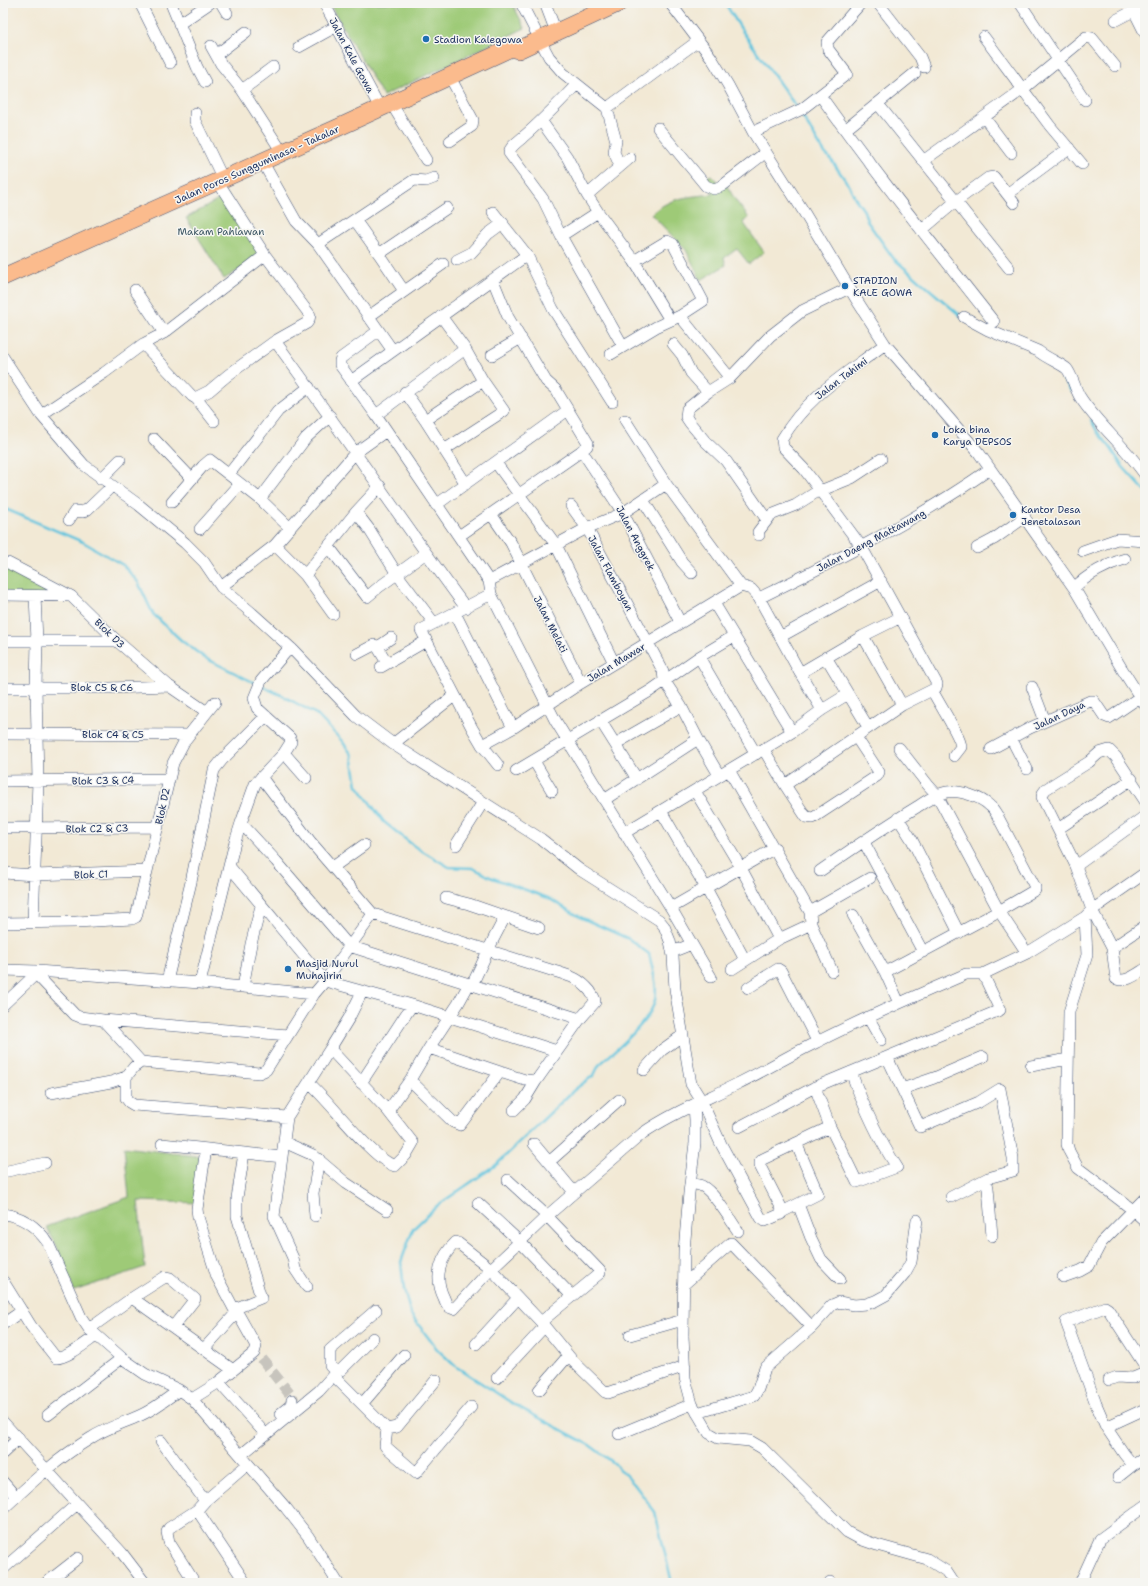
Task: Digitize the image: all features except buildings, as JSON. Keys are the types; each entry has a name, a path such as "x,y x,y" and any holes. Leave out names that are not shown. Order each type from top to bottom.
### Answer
{"highway":[{"name":"Jalan Poros Sungguminasa - Takalar","path":"538,36 553,24 598,3"},
{"name":"Jalan Poros Sungguminasa - Takalar","path":"3,277 450,77 511,48 514,41 538,36 619,3"}],"street":[{"path":"140,3 170,63"},
{"path":"179,24 210,3"},
{"path":"221,3 227,13"},
{"name":"Jalan Kale Gowa","path":"324,3 385,105 426,160"},
{"path":"520,3 549,57 562,73 607,108 616,141 614,152 620,166"},
{"path":"545,3 553,24"},
{"path":"670,3 728,85 753,132 802,208 849,288 885,344 966,437 1025,517 1074,588 1122,669 1143,700"},
{"path":"753,132 800,111 847,74 828,49 828,40 861,3"},
{"path":"844,130 920,70 920,57 878,3"},
{"path":"1020,3 1085,100"},
{"path":"1116,20 1132,7 1145,5"},
{"path":"172,6 205,82"},
{"path":"1132,7 1145,33"},
{"path":"299,47 337,26"},
{"path":"246,32 214,51 225,70 242,90 282,152"},
{"path":"923,161 1023,89 1086,37 1092,38 1115,66"},
{"path":"984,38 1082,164"},
{"path":"607,108 698,41"},
{"path":"242,90 273,68"},
{"path":"450,77 474,120 472,126 450,141"},
{"path":"576,85 542,122 514,144 509,153 543,199 561,236 623,346"},
{"path":"820,95 844,130 994,322"},
{"path":"878,104 1009,268"},
{"path":"195,114 199,129 220,181 265,255 310,315 310,318 306,323 275,341 228,375 209,391 196,398"},
{"path":"984,117 1011,153"},
{"path":"542,122 567,157 587,195 598,212 675,318 730,378"},
{"path":"658,128 706,186 714,189 722,186 766,152"},
{"path":"1007,194 1069,148"},
{"path":"587,195 630,158"},
{"path":"262,161 296,221 318,244 393,351"},
{"path":"922,230 955,202 988,178 994,177 1014,203"},
{"path":"318,244 414,180 426,181 434,178"},
{"path":"379,254 447,208"},
{"path":"493,212 528,255 553,309 612,402"},
{"path":"561,236 598,212"},
{"path":"355,220 404,291"},
{"path":"457,260 470,253 488,234 503,223"},
{"path":"610,354 703,301 673,244 667,241 634,261"},
{"path":"41,415 104,373 143,344 164,333 265,255"},
{"path":"351,381 528,255"},
{"path":"368,317 443,264"},
{"path":"459,536 587,446 588,443 556,390 546,381 508,317 493,280"},
{"path":"767,520 726,461 705,441 686,417 687,409 708,392 730,378 770,336 802,310 849,288"},
{"path":"135,290 164,333"},
{"path":"441,316 465,349 504,411 444,450"},
{"path":"964,317 988,330 1038,351 1044,357 1067,369 1080,396 1112,437 1136,462 1145,475"},
{"path":"378,331 340,361 340,365 376,415 489,581 492,594 547,705 671,908 711,977"},
{"path":"492,355 521,338"},
{"path":"275,341 466,608"},
{"path":"143,344 192,396 196,398 214,421"},
{"path":"673,344 682,355 691,373 708,392"},
{"name":"Jalan Tahimi","path":"885,344 816,396 792,422 782,439 783,447 804,469 861,546 937,683 936,688 932,690"},
{"path":"376,415 405,392 465,349"},
{"path":"3,357 41,415 84,465 101,479 139,505 185,543 204,562 221,587 292,649 356,716 393,744 541,839 580,870 659,920 668,934 672,952 675,989 691,1084 697,1102 761,1218 765,1221 818,1194 796,1143"},
{"path":"425,420 484,381"},
{"path":"229,474 278,411 309,387"},
{"path":"405,392 466,484"},
{"path":"436,505 568,410"},
{"path":"260,499 306,438 330,416"},
{"path":"625,420 666,484 746,587 758,598 822,710"},
{"path":"221,587 275,545 355,452 386,431"},
{"path":"154,439 192,479"},
{"name":"Jalan Anggrek","path":"586,457 623,513 680,622"},
{"path":"759,535 758,532 767,520 778,512 796,505 820,491 852,478 882,459"},
{"path":"101,479 120,460"},
{"path":"172,502 210,460 260,499 290,528"},
{"path":"496,463 556,545 614,663"},
{"name":"Jalan Daeng Mattawang","path":"758,598 861,546 941,503 990,469"},
{"path":"200,529 240,484"},
{"path":"489,581 587,528 623,513 666,484"},
{"path":"69,520 75,511 83,512 88,509 112,486"},
{"path":"305,575 356,512 380,486"},
{"path":"643,500 682,562 692,574"},
{"name":"Jalan Flamboyan","path":"571,506 587,528 663,671 664,680 681,706 698,739 724,772 775,848 810,912"},
{"path":"356,512 369,529 397,574 434,623"},
{"name":"Jalan Melati","path":"491,514 510,543 581,683"},
{"path":"977,548 994,539 1025,517"},
{"path":"1083,551 1117,539 1145,541"},
{"path":"275,545 305,575 333,614"},
{"path":"329,547 367,597 378,587 426,553"},
{"path":"1074,588 1087,577 1115,562 1125,559"},
{"name":"Blok D3","path":"8,562 71,596 117,642 169,686 207,712"},
{"path":"780,637 881,581"},
{"name":"Jalan Mawar","path":"482,745 513,728 581,683 680,622 746,587"},
{"path":"492,594 421,630 454,696 482,745 498,765"},
{"path":"3,595 71,596"},
{"path":"3,923 32,923 38,781 36,687 37,641 34,596"},
{"path":"714,603 792,732"},
{"path":"455,613 513,728"},
{"path":"800,673 863,636 901,617"},
{"path":"516,771 734,636"},
{"path":"863,636 902,705"},
{"path":"357,654 374,645 378,647 391,638"},
{"path":"3,641 117,642"},
{"path":"378,647 384,665 426,641"},
{"path":"200,983 228,866 251,794 255,784 289,747 291,740 256,705 254,694 261,681 286,652 292,649"},
{"path":"699,657 760,752 785,785 806,817 813,818 877,776 879,772 856,737"},
{"path":"826,658 868,727"},
{"name":"Blok C5 & C6","path":"3,688 110,688 169,686"},
{"path":"1032,687 1045,721"},
{"path":"785,785 902,705 932,690 950,724 960,739 961,747 954,756"},
{"path":"624,833 724,772 760,752 848,694"},
{"path":"393,744 454,696"},
{"name":"Jalan Daya","path":"991,749 1045,721 1090,701 1094,701 1104,716 1109,718 1143,700"},
{"name":"Blok D2","path":"32,923 132,920 137,916 168,780 180,747 215,702"},
{"path":"615,744 681,706"},
{"path":"167,981 214,770 266,716"},
{"path":"600,720 637,779"},
{"name":"Blok C4 & C5","path":"3,734 189,735"},
{"path":"1011,738 1026,769"},
{"path":"604,800 698,739"},
{"path":"899,748 937,795 999,911 1028,953"},
{"path":"1145,801 1132,779 1111,751 1099,752 1089,762 1043,793 1042,797 1076,866 1089,914 1087,954 1069,1012 1067,1144 1078,1168 1145,1221"},
{"path":"284,753 306,778"},
{"path":"534,761 552,791"},
{"path":"261,777 274,795 373,914 578,979 584,984 596,1000 580,1019 524,1099 514,1110"},
{"path":"1058,828 1132,779"},
{"name":"Blok C3 & C4","path":"3,781 168,780"},
{"path":"695,791 741,868 779,939"},
{"path":"820,871 898,818 937,795 953,792 970,796 989,805 998,815 1035,890 959,933 885,972"},
{"path":"456,845 483,802"},
{"path":"661,811 706,888 745,960"},
{"path":"1076,866 1145,816"},
{"path":"898,818 912,840 959,933"},
{"path":"242,823 349,946 392,961 580,1019"},
{"name":"Blok C2 & C3","path":"3,828 158,827"},
{"path":"864,842 923,952"},
{"path":"333,867 364,845"},
{"path":"671,908 775,848"},
{"path":"228,866 325,981 412,1005 557,1051"},
{"name":"Blok C1","path":"3,873 35,875 147,871"},
{"path":"684,1366 608,1393 600,1389 568,1356 542,1324 491,1269 458,1243 456,1242 449,1249 439,1267 438,1285 447,1305 454,1309 491,1269 547,1216 643,1133 683,1109 737,1084 817,1041 868,1017 966,974 982,974 1028,953 1089,914 1145,873"},
{"path":"832,971 811,924 810,912 870,878"},
{"path":"446,898 470,904 538,928"},
{"path":"243,987 251,944 261,906"},
{"path":"51,1093 111,1082 126,1077 134,1067 141,1062 259,1073 266,1070 303,1014 314,994 373,914"},
{"path":"1089,914 1112,948 1116,979 1121,981 1125,980 1145,969"},
{"path":"853,915 885,972 899,1003"},
{"path":"388,1111 410,1080 470,984 505,917"},
{"path":"732,969 779,939 811,924"},
{"path":"1112,948 1145,926"},
{"path":"672,952 692,944"},
{"path":"748,988 778,969 781,971 817,1041"},
{"path":"3,970 37,973 93,974 314,994"},
{"path":"3,1005 37,973"},
{"path":"37,973 75,1015 103,1020 288,1035"},
{"path":"738,1128 815,1088 1000,1010 982,974"},
{"path":"307,1287 295,1269 293,1258 274,1216 287,1117 346,1023 362,992"},
{"path":"361,1083 412,1005"},
{"path":"868,1017 880,1040"},
{"path":"103,1020 141,1062"},
{"path":"644,1070 662,1050 683,1035"},
{"path":"429,1048 525,1080 536,1081"},
{"path":"309,1082 371,1149 389,1163 395,1166 406,1155 413,1143 388,1111 330,1049"},
{"path":"887,1057 920,1127 979,1102 1000,1089 1014,1168 1011,1172 996,1174 951,1197"},
{"path":"902,1089 934,1078 983,1057"},
{"path":"1031,1066 1068,1059"},
{"path":"410,1080 453,1122 460,1125 500,1072"},
{"path":"815,1088 830,1127 857,1182 897,1167 886,1151 863,1103 851,1072"},
{"path":"126,1077 126,1098 134,1105 287,1117"},
{"path":"549,1162 619,1100"},
{"path":"697,1102 695,1144 684,1251 683,1285 684,1378 695,1409 709,1433 713,1436 750,1441 762,1448 847,1532 860,1539 927,1559 946,1571 954,1583"},
{"path":"782,1212 782,1209 760,1166 760,1162 763,1159 830,1127"},
{"path":"284,1142 303,1149 319,1159 346,1183 387,1210"},
{"path":"162,1144 282,1157"},
{"path":"534,1144 574,1192"},
{"path":"206,1149 197,1212 217,1277 234,1309 262,1298 236,1216 237,1198 244,1153"},
{"path":"315,1216 313,1193 319,1159"},
{"path":"3,1172 46,1164"},
{"path":"986,1179 992,1236"},
{"path":"497,1378 542,1324 572,1296 600,1273 600,1271 547,1216 508,1180"},
{"path":"690,1184 705,1187 738,1230"},
{"path":"1063,1276 1080,1271 1089,1266 1101,1243 1145,1198"},
{"path":"478,1203 520,1242 572,1296"},
{"path":"798,1204 821,1259 840,1279"},
{"path":"3,1214 22,1218 44,1237 82,1317 93,1333 122,1358 146,1374 179,1390 192,1399 239,1452 308,1536 338,1583"},
{"path":"619,1434 695,1409 754,1396 765,1368 812,1327 832,1305 839,1302 859,1306 875,1301 886,1295 905,1273 912,1262 917,1220"},
{"path":"683,1285 731,1243 812,1327"},
{"path":"3,1281 31,1326 56,1358 59,1359 70,1353 125,1302 164,1277 170,1278 195,1299 172,1327"},
{"path":"132,1298 233,1370"},
{"path":"476,1344 518,1298"},
{"path":"1133,1465 1106,1427 1066,1322 1106,1307 1145,1366"},
{"path":"376,1310 330,1350 330,1366 334,1374 387,1429"},
{"path":"3,1324 22,1311"},
{"path":"192,1399 216,1384 254,1353 259,1355 255,1342 237,1312 204,1349"},
{"path":"630,1335 683,1320"},
{"path":"239,1452 318,1391 373,1338"},
{"path":"362,1404 404,1355"},
{"path":"539,1390 568,1356"},
{"path":"48,1415 122,1358"},
{"path":"1109,1380 1117,1378 1133,1378 1145,1373"},
{"path":"387,1429 397,1427 436,1380"},
{"path":"223,1387 261,1429"},
{"path":"3,1509 46,1468 91,1438 142,1414 179,1390"},
{"path":"239,1452 261,1429 291,1405 292,1400"},
{"path":"387,1429 385,1446 416,1473 471,1407"},
{"path":"1106,1427 1145,1409"},
{"path":"3,1422 122,1553 145,1583"},
{"path":"3,1453 18,1438"},
{"path":"161,1441 205,1501"},
{"path":"1118,1477 1145,1458"},
{"path":"195,1583 168,1542 167,1532 169,1528 197,1510 205,1501 248,1464"},
{"path":"3,1482 16,1497"},
{"path":"3,1569 77,1504"},
{"path":"1082,1582 1100,1539 1145,1506"},
{"path":"197,1510 243,1579 241,1583"},
{"path":"46,1583 78,1558"}],"green space":[{"name":"Stadion Kalegowa","path":"329,3 512,3 525,28 383,96"},
{"path":"711,175 722,186 727,186 749,218 743,222 764,252 749,264 737,249 724,258 726,265 701,280 686,250 651,214 666,204 681,198 714,194 703,179"},
{"name":"Makam Pahlawan","path":"227,195 264,255 224,279 186,218"},
{"path":"9,567 66,598 3,599 3,573"},
{"path":"124,1147 204,1157 199,1203 138,1201 145,1267 74,1291 56,1244 46,1227 129,1197"}],"waterway":[{"path":"725,3 743,32 797,108"},
{"path":"801,114 824,152 850,187 855,198 864,211 867,221 894,259 962,317"},
{"path":"1057,368 1071,391"},
{"path":"1091,420 1098,433 1110,447 1123,467 1145,491"},
{"path":"3,508 83,542 123,565 138,582 153,614 182,641 205,658 257,684"},
{"path":"262,686 316,714 342,741 352,755 357,785 384,822 414,846 449,867 473,868 490,877 548,898 580,917 629,939 649,954 656,994 652,1008 640,1026 623,1044 599,1065 594,1075 574,1090 496,1165 438,1205 413,1229 401,1262 404,1290 411,1315 437,1349 455,1366 515,1405 588,1444 614,1463 634,1484 655,1512 672,1583"}],"tunnel":[{"path":"262,1359 293,1398 292,1400"}],"place":[{"name":"Stadion Kalegowa","path":"426,39"},
{"name":"STADION KALE GOWA","path":"845,286"},
{"name":"Loka bina Karya DEPSOS","path":"935,435"},
{"name":"Kantor Desa Jenetalasan","path":"1013,515"},
{"name":"Masjid Nurul Muhajirin","path":"288,969"}]}
